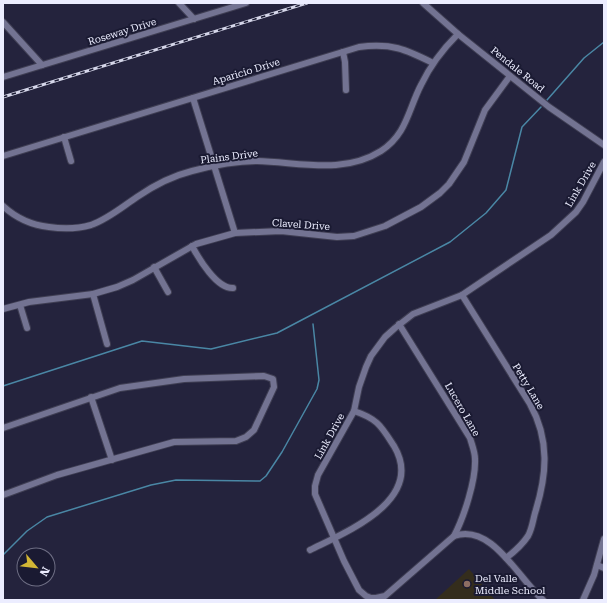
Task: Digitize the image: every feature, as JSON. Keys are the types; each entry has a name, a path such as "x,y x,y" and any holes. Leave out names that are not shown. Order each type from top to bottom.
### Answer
{"street":[{"path":"179,3 194,19"},
{"name":"Roseway Drive","path":"3,77 246,3"},
{"name":"Pendale Road","path":"423,3 458,34 549,107 604,145"},
{"path":"3,22 42,65"},
{"name":"Plains Drive","path":"3,206 19,218 31,224 60,229 79,227 90,225 103,219 165,181 189,172 255,161 327,166 339,165 369,158 388,147 401,132 409,117 421,84 433,63 458,34"},
{"name":"Aparicio Drive","path":"3,156 360,46 390,46 410,51 433,63"},
{"path":"343,52 345,62 346,90"},
{"name":"Clavel Drive","path":"3,309 41,300 65,299 94,294 123,284 192,246 235,233 281,231 337,237 354,236 385,226 415,210 440,193 458,172 472,143 485,110 510,76"},
{"path":"193,98 235,233"},
{"path":"64,137 71,161"},
{"name":"Link Drive","path":"454,536 390,592 382,597 376,598 366,596 359,590 315,494 315,486 318,475 354,411 359,387 371,356 385,338 399,324 420,311 462,295 551,235 568,221 583,202 604,162"},
{"path":"192,246 208,270 221,284 229,288 233,288"},
{"path":"154,268 168,292"},
{"path":"94,294 107,344"},
{"name":"Petty Lane","path":"462,295 530,404 542,435 545,462 542,492 529,534 520,546 506,558"},
{"path":"20,305 27,328"},
{"name":"Lucero Lane","path":"399,324 466,431 474,449 474,477 461,520 454,536"},
{"path":"3,428 120,388 184,379 264,376 273,379 274,387 254,430 246,437 236,441 174,442 57,475 3,495"},
{"path":"91,397 112,460"},
{"path":"310,550 366,521 392,496 400,481 400,460 384,430 374,419 354,411"},
{"path":"454,536 466,533 479,536 491,543 542,600"},
{"path":"583,600 597,565 604,539"},
{"path":"597,565 604,568"}],"shaded area":[{"name":"Del Valle Middle School","path":"469,569 495,600 435,600"}],"waterway":[{"path":"547,100 584,58 604,42"},
{"path":"3,386 142,341 211,349 277,333 450,242 486,213 506,190 522,127 541,107"},
{"path":"3,555 27,531 47,517 151,485 176,480 260,481 266,476 282,452 317,389 319,380 313,324"}],"railway":[{"path":"3,97 307,3"}],"place":[{"name":"Del Valle Middle School","path":"467,584"}]}
